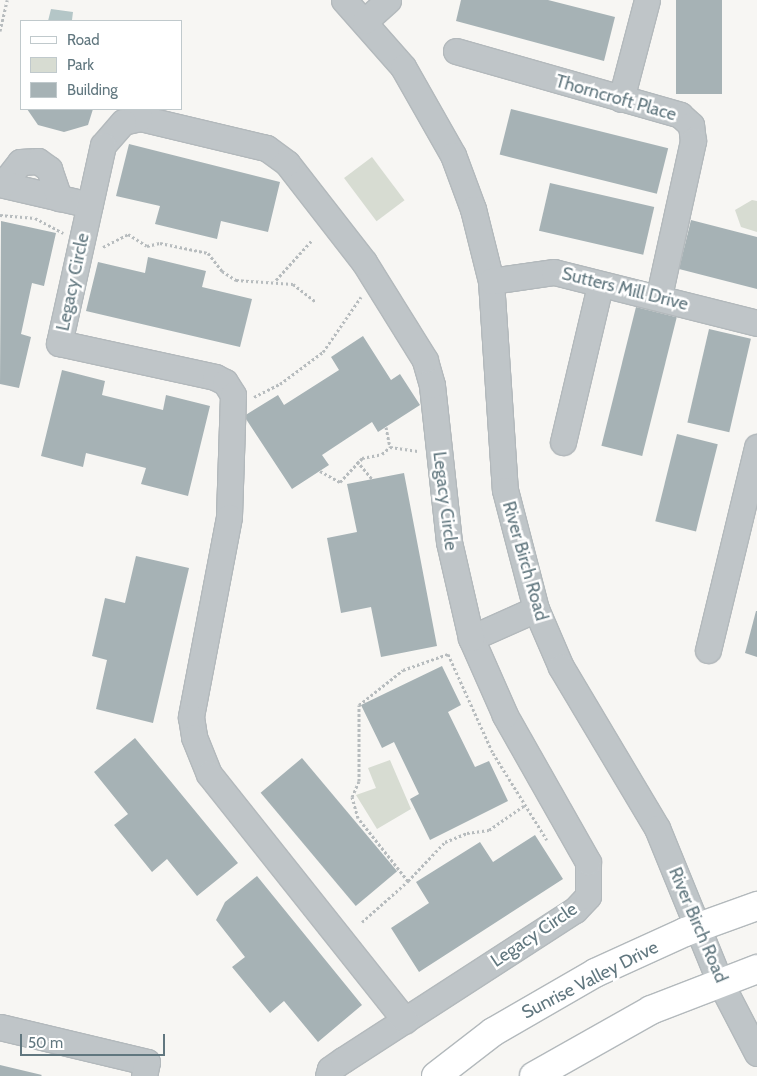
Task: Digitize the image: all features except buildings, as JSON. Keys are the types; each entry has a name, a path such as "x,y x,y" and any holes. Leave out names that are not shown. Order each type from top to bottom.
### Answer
{"main road":[{"name":"Sunrise Valley Drive","path":"436,1076 493,1032 552,997 698,927 757,906"},
{"path":"534,1076 616,1027 720,982 757,969"}],"street":[{"name":"River Birch Road","path":"344,0 365,21 404,67 453,155 473,209 490,280 505,490 536,610 561,667 643,801 720,982 757,1054"},
{"path":"365,21 388,0"},
{"path":"621,100 647,0"},
{"name":"Thorncroft Place","path":"456,51 621,100 680,115 691,124 693,141 659,296"},
{"name":"Legacy Circle","path":"233,398 225,382 215,377 59,342 102,145 123,122 140,118 266,148 287,163 314,195 379,285 425,360 432,385 449,542 471,638 505,716 588,862 588,896 575,910 330,1070 328,1076"},
{"path":"2,184 90,205"},
{"name":"Sutters Mill Drive","path":"490,280 554,272 659,296 757,323"},
{"path":"563,442 600,284"},
{"path":"233,398 229,517 191,717 194,737 208,774 405,1020"},
{"path":"708,650 757,447"},
{"path":"471,638 536,610"},
{"path":"0,1027 147,1062 144,1076"}],"path":[{"path":"0,32 7,0"},
{"path":"0,216 35,218 96,251 128,234 147,246 160,242 208,253 222,271 236,280 276,281 294,284 316,302"},
{"path":"276,281 313,239"},
{"path":"233,398 247,400 280,384 323,352 356,300 379,285"},
{"path":"386,427 390,447"},
{"path":"390,447 404,452 438,451"},
{"path":"320,471 340,482 357,461 382,454 390,447"},
{"path":"357,461 372,479"},
{"path":"408,881 358,818 352,797 359,781 359,705 394,675 448,654 489,745 547,840"},
{"path":"362,922 408,881 445,842 467,833 489,830 525,805"}],"green space":[{"path":"372,157 404,200 377,221 344,178"},
{"path":"752,200 757,201 757,232 741,227 735,210"},
{"path":"390,760 411,809 377,829 356,795 376,788 368,768"}],"shaded area":[{"path":"51,9 73,12 72,20 48,20"}]}
